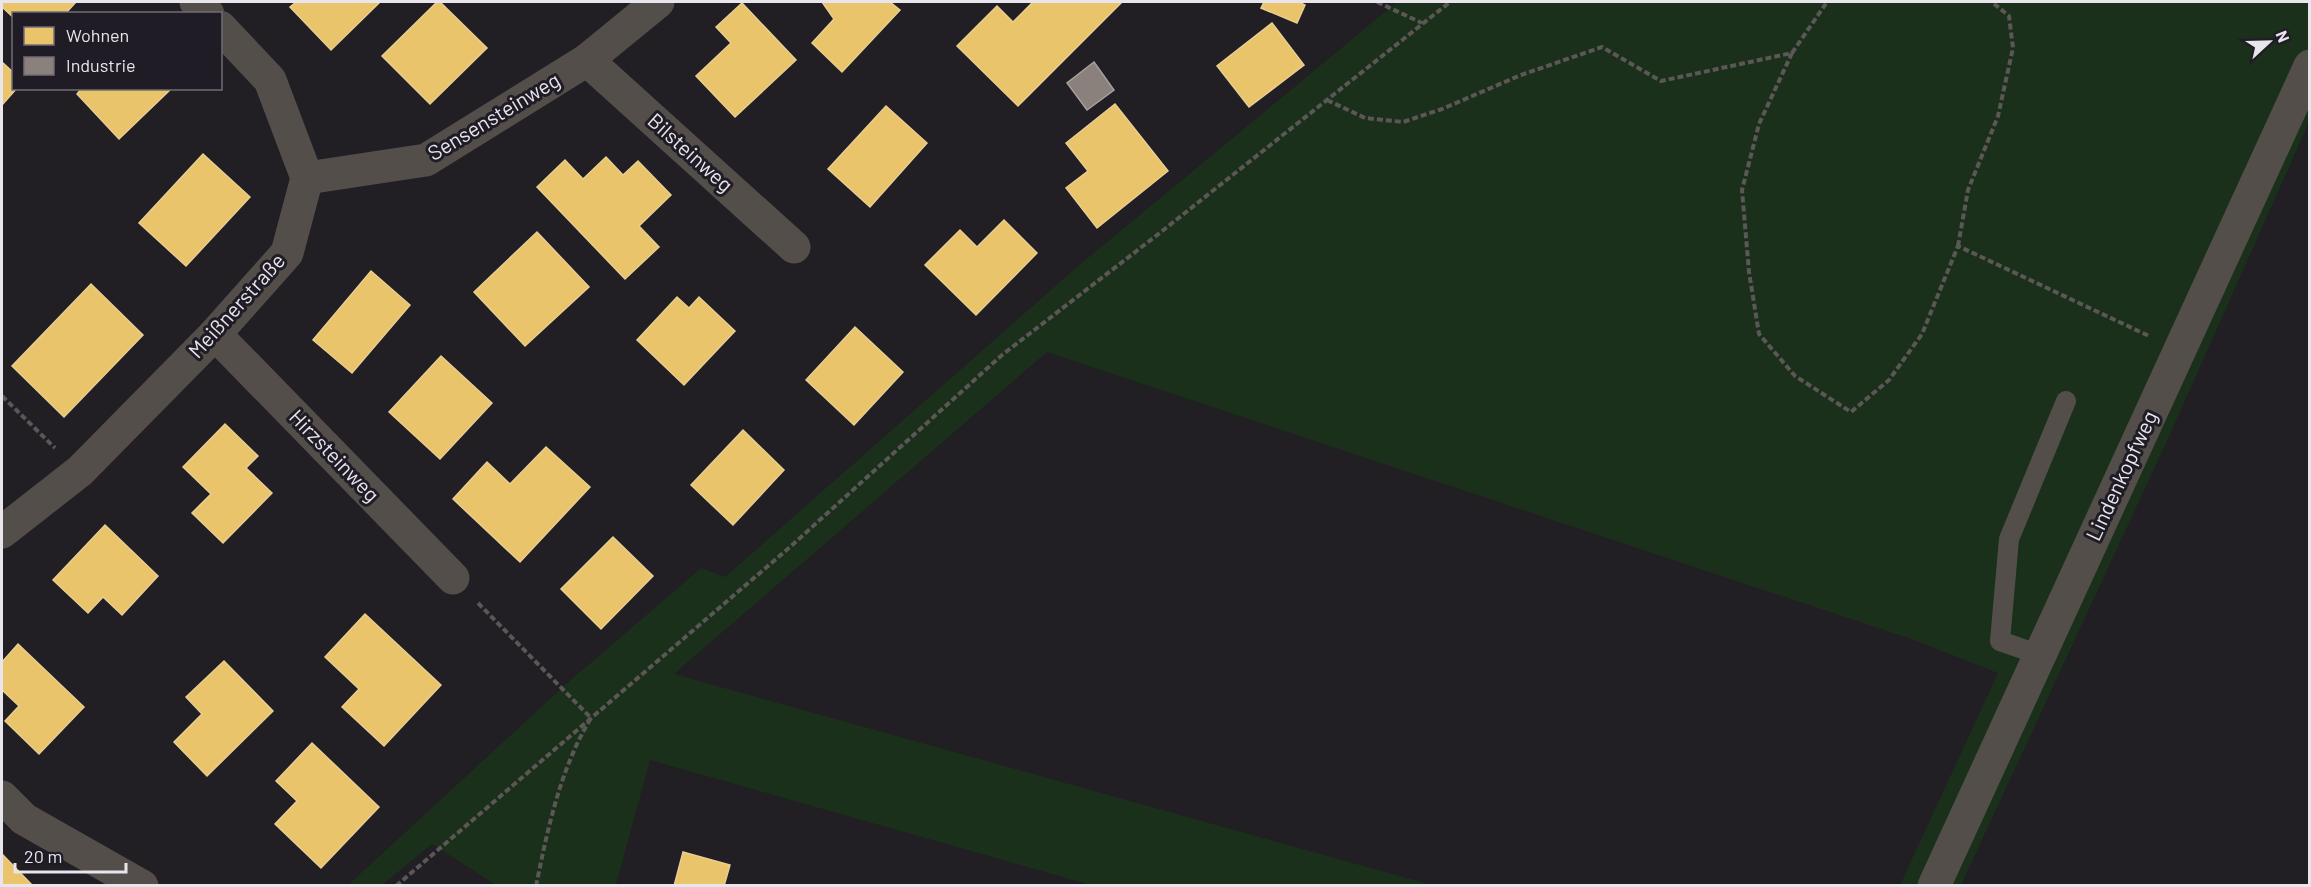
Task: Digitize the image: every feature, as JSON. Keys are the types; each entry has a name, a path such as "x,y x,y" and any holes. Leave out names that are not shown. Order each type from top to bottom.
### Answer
{"street":[{"name":"Sensensteinweg","path":"307,178 426,160 587,60 658,2"},
{"path":"222,29 270,80 307,178"},
{"name":"Bilsteinweg","path":"587,60 794,247"},
{"name":"Lindenkopfweg","path":"1934,885 2310,66"},
{"name":"Meißnerstraße","path":"2,532 80,471 215,334 287,253 307,178"},
{"name":"Hirzsteinweg","path":"215,334 453,578"},
{"path":"2,797 24,819 142,885"}],"lane":[{"path":"2040,655 2000,641 2009,539 2066,401"}],"path":[{"path":"1377,2 1423,23"},
{"path":"396,885 790,547 1002,355 1450,2"},
{"path":"1827,2 1792,53 1759,124 1742,190 1749,272 1759,334 1795,376 1851,412 1888,380 1922,334 1958,246 1968,190 1998,116 2013,48 2009,16 1992,2"},
{"path":"1327,100 1365,118 1403,122 1442,109 1521,75 1602,47 1661,81 1792,53"},
{"path":"1958,246 2111,319"},
{"path":"2,396 80,471"},
{"path":"453,578 591,718"},
{"path":"536,885 549,824 564,777 580,736 591,718"}],"green space":[{"path":"1397,2 2309,2 2309,122 2167,441 1961,885 1900,885 1998,673 1914,640 1047,352 674,674 1432,885 1091,885 650,760 616,885 496,885 432,844 382,885 347,886 566,684 701,568 725,577 1077,267"}],"building: Wohnen":[{"path":"2,2 76,2 67,12 12,12 12,16 2,7"},
{"path":"296,2 379,3 331,50 290,7"},
{"path":"437,2 440,2 487,48 430,104 382,56"},
{"path":"822,2 890,2 900,10 842,72 812,43 834,19"},
{"path":"1033,2 1122,2 1018,106 957,46 997,6 1013,22"},
{"path":"1264,2 1299,2 1305,5 1297,23 1261,8"},
{"path":"742,3 796,60 735,117 696,76 731,43 716,27"},
{"path":"1272,23 1304,65 1249,107 1217,66"},
{"path":"2,62 12,71 12,90 15,90 2,105"},
{"path":"80,90 170,90 119,139 77,94"},
{"path":"1115,104 1168,171 1097,228 1066,188 1088,171 1066,143"},
{"path":"886,106 927,143 870,207 828,169"},
{"path":"203,154 250,197 186,266 139,223"},
{"path":"606,157 623,175 638,161 671,195 639,226 659,247 625,279 537,187 565,160 583,179"},
{"path":"1004,220 1037,253 976,315 925,265 960,230 977,247"},
{"path":"537,232 589,287 525,346 474,292"},
{"path":"371,271 410,305 352,373 313,340"},
{"path":"91,284 143,335 64,417 12,366"},
{"path":"677,297 689,308 699,297 735,331 684,385 637,340"},
{"path":"855,327 903,372 854,425 806,380"},
{"path":"441,356 492,403 440,459 389,412"},
{"path":"225,424 258,456 246,468 272,493 223,543 192,513 211,494 183,467"},
{"path":"743,430 784,470 733,525 691,485"},
{"path":"546,447 590,487 520,562 453,499 487,462 510,484"},
{"path":"105,525 158,576 122,615 103,597 88,613 53,580"},
{"path":"613,537 653,576 601,629 561,589"},
{"path":"365,614 441,685 384,746 342,707 359,689 325,657"},
{"path":"18,644 84,707 39,754 5,721 19,706 2,690 2,662"},
{"path":"224,661 273,711 207,776 174,742 202,714 186,697"},
{"path":"312,743 379,807 321,868 275,824 297,801 276,781"},
{"path":"683,852 730,865 724,886 674,886"},
{"path":"3,855 33,886 2,886"}],"building: Industrie":[{"path":"1094,62 1114,90 1087,110 1067,83"}]}
